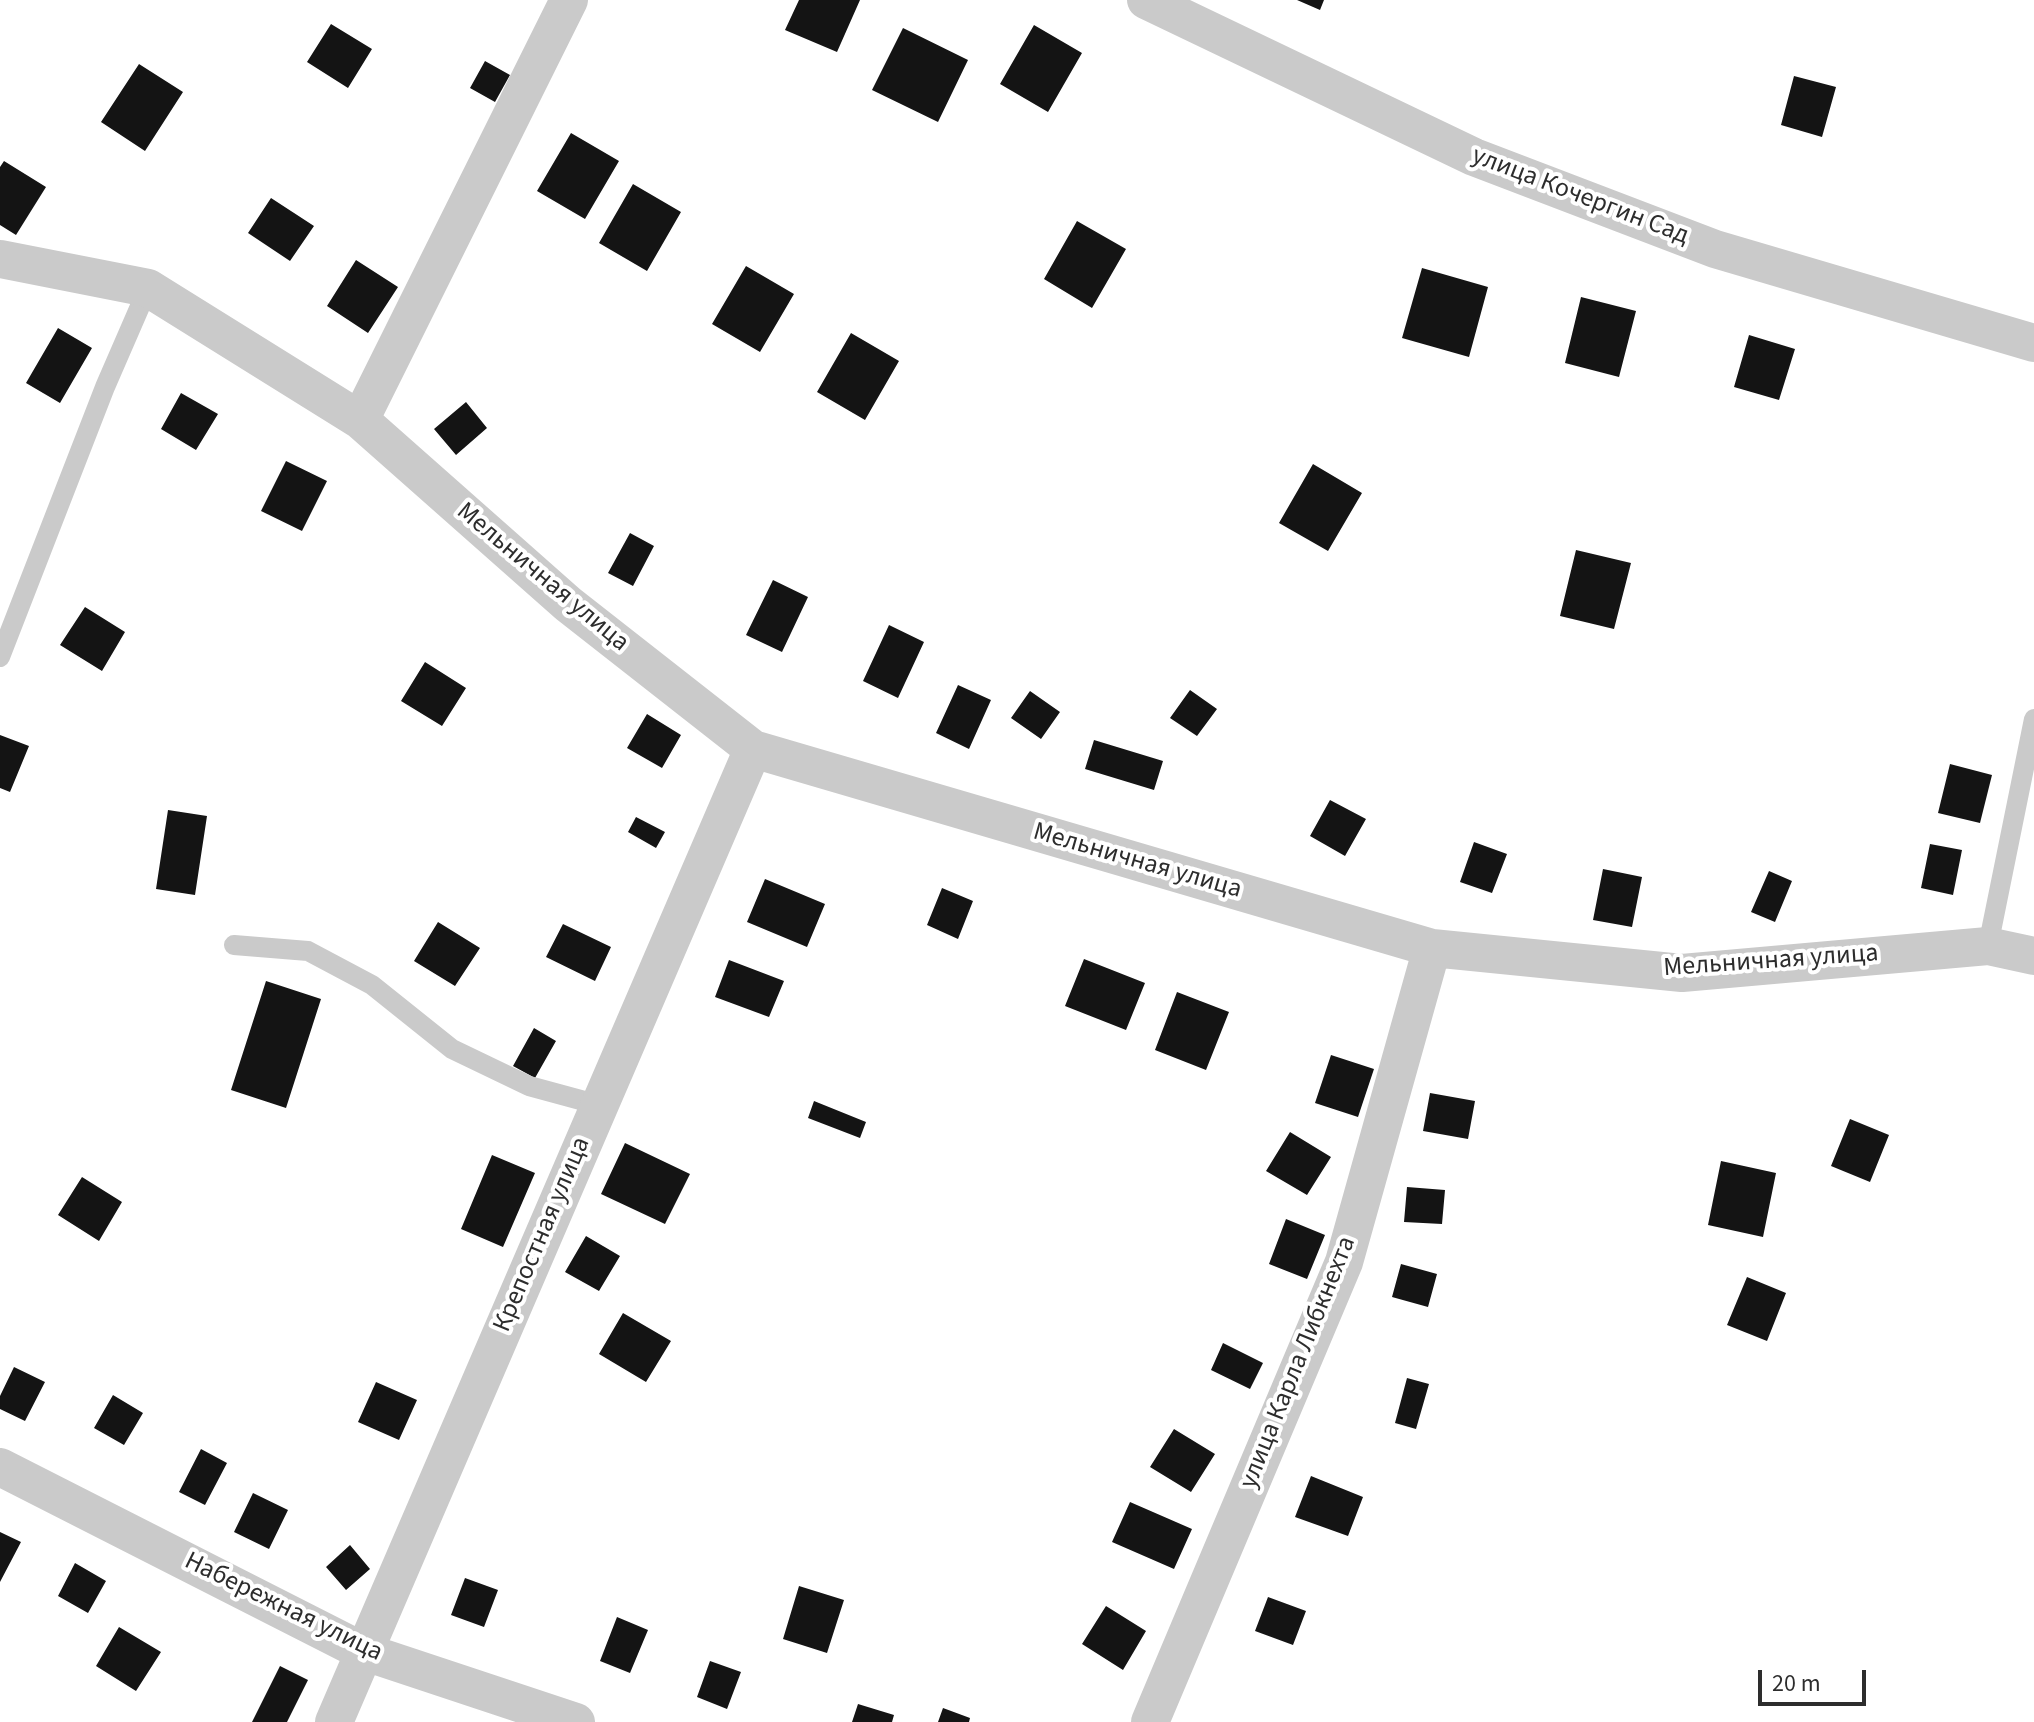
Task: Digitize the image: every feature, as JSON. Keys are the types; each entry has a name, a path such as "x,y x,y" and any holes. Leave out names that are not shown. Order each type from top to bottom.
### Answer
{"street":[{"path":"360,420 569,0"},
{"name":"улица Кочергин Сад","path":"1146,0 1474,157 1715,249 2034,343"},
{"name":"Мельничная улица","path":"0,259 148,288 360,420 568,604 753,749 1432,948 1682,973 1988,946 2034,956"},
{"name":"Крепостная улица","path":"334,1722 753,749"},
{"name":"улица Карла Либкнехта","path":"1150,1722 1344,1262 1432,948"},
{"name":"Набережная улица","path":"0,1467 362,1651 576,1722"}],"lane":[{"path":"0,657 105,387 148,288"},
{"path":"1988,946 2034,719"},
{"path":"234,945 308,951 372,985 452,1049 529,1086 599,1105"}],"building":[{"path":"799,0 860,0 837,52 785,30"},
{"path":"1297,0 1324,0 1320,10"},
{"path":"331,24 372,49 348,88 307,62"},
{"path":"1034,25 1082,53 1048,112 1000,84"},
{"path":"903,28 968,60 938,122 872,90"},
{"path":"485,61 510,75 495,102 470,88"},
{"path":"139,64 183,92 145,151 101,122"},
{"path":"1794,76 1836,87 1822,137 1781,125"},
{"path":"571,133 619,161 585,219 537,191"},
{"path":"4,161 46,187 16,235 0,225 0,167"},
{"path":"633,184 681,212 647,271 599,243"},
{"path":"271,198 314,226 290,261 248,233"},
{"path":"1077,221 1126,249 1092,308 1044,279"},
{"path":"356,260 398,287 368,333 327,306"},
{"path":"746,266 794,294 760,352 712,324"},
{"path":"1422,268 1488,287 1469,357 1402,338"},
{"path":"1581,297 1636,311 1619,377 1565,363"},
{"path":"58,328 92,348 60,403 26,383"},
{"path":"851,333 899,361 865,420 817,392"},
{"path":"1749,335 1795,349 1779,400 1734,387"},
{"path":"181,393 218,414 196,450 161,429"},
{"path":"466,402 487,428 456,455 434,429"},
{"path":"286,461 327,481 302,531 261,511"},
{"path":"1313,464 1362,493 1328,551 1279,523"},
{"path":"630,533 654,546 633,586 608,573"},
{"path":"1576,550 1631,563 1614,629 1560,616"},
{"path":"773,580 808,597 782,652 746,635"},
{"path":"85,607 125,632 102,671 60,645"},
{"path":"889,625 924,642 898,698 863,681"},
{"path":"425,662 466,688 442,726 401,701"},
{"path":"958,685 991,700 969,749 936,733"},
{"path":"1190,690 1217,709 1197,736 1170,718"},
{"path":"1030,691 1060,712 1041,739 1011,718"},
{"path":"647,714 681,735 662,768 627,748"},
{"path":"0,735 29,746 10,792 0,788"},
{"path":"1094,740 1163,761 1154,790 1085,769"},
{"path":"1950,764 1992,775 1980,823 1938,813"},
{"path":"1330,800 1366,819 1345,856 1310,836"},
{"path":"168,810 207,816 195,895 156,889"},
{"path":"636,817 665,832 656,848 628,832"},
{"path":"1474,842 1507,854 1492,893 1460,882"},
{"path":"1930,844 1962,850 1953,895 1921,888"},
{"path":"1603,869 1642,877 1632,927 1593,920"},
{"path":"1769,871 1792,881 1775,922 1751,912"},
{"path":"765,879 825,904 807,947 747,922"},
{"path":"942,888 973,901 958,939 927,925"},
{"path":"438,922 480,948 455,986 414,961"},
{"path":"563,924 611,947 595,981 546,957"},
{"path":"1084,959 1145,983 1126,1030 1065,1006"},
{"path":"729,960 784,981 769,1017 715,997"},
{"path":"266,981 321,999 286,1108 231,1090"},
{"path":"1177,992 1229,1012 1206,1070 1155,1050"},
{"path":"534,1028 556,1041 535,1078 513,1066"},
{"path":"1331,1055 1374,1069 1358,1117 1315,1103"},
{"path":"1430,1093 1475,1101 1468,1139 1423,1131"},
{"path":"814,1101 866,1122 860,1138 808,1118"},
{"path":"1850,1119 1889,1135 1870,1182 1831,1166"},
{"path":"1290,1132 1331,1157 1307,1195 1266,1171"},
{"path":"625,1143 690,1174 665,1224 601,1194"},
{"path":"492,1155 535,1173 503,1247 461,1229"},
{"path":"1721,1161 1776,1173 1763,1237 1708,1225"},
{"path":"82,1177 122,1202 99,1241 58,1215"},
{"path":"1407,1187 1445,1190 1442,1224 1404,1222"},
{"path":"1286,1219 1325,1235 1307,1279 1269,1264"},
{"path":"586,1236 620,1256 599,1291 565,1272"},
{"path":"1401,1264 1437,1274 1428,1307 1392,1297"},
{"path":"1747,1277 1786,1293 1767,1341 1727,1325"},
{"path":"623,1313 671,1341 646,1382 599,1354"},
{"path":"1223,1343 1263,1363 1250,1389 1211,1370"},
{"path":"14,1367 45,1382 25,1421 0,1409 0,1396"},
{"path":"1407,1378 1429,1384 1416,1429 1395,1423"},
{"path":"376,1382 417,1400 399,1440 358,1422"},
{"path":"113,1395 143,1413 124,1445 94,1428"},
{"path":"1174,1429 1215,1454 1191,1492 1150,1467"},
{"path":"201,1449 227,1463 205,1505 179,1492"},
{"path":"1311,1476 1363,1497 1348,1536 1295,1517"},
{"path":"253,1493 288,1510 269,1549 234,1532"},
{"path":"1130,1502 1192,1529 1174,1569 1112,1542"},
{"path":"0,1532 21,1542 0,1582"},
{"path":"350,1545 370,1569 346,1590 326,1567"},
{"path":"75,1563 106,1581 88,1613 58,1596"},
{"path":"465,1578 498,1590 484,1627 451,1615"},
{"path":"799,1586 844,1600 827,1653 783,1639"},
{"path":"1268,1597 1306,1611 1293,1645 1255,1631"},
{"path":"1106,1606 1146,1631 1123,1670 1082,1644"},
{"path":"617,1617 648,1630 630,1673 600,1661"},
{"path":"119,1627 161,1652 136,1691 96,1666"},
{"path":"710,1661 741,1672 727,1709 697,1697"},
{"path":"280,1666 308,1680 287,1722 252,1722"},
{"path":"858,1704 894,1715 892,1722 852,1722"},
{"path":"943,1708 970,1718 969,1722 938,1722"}]}
